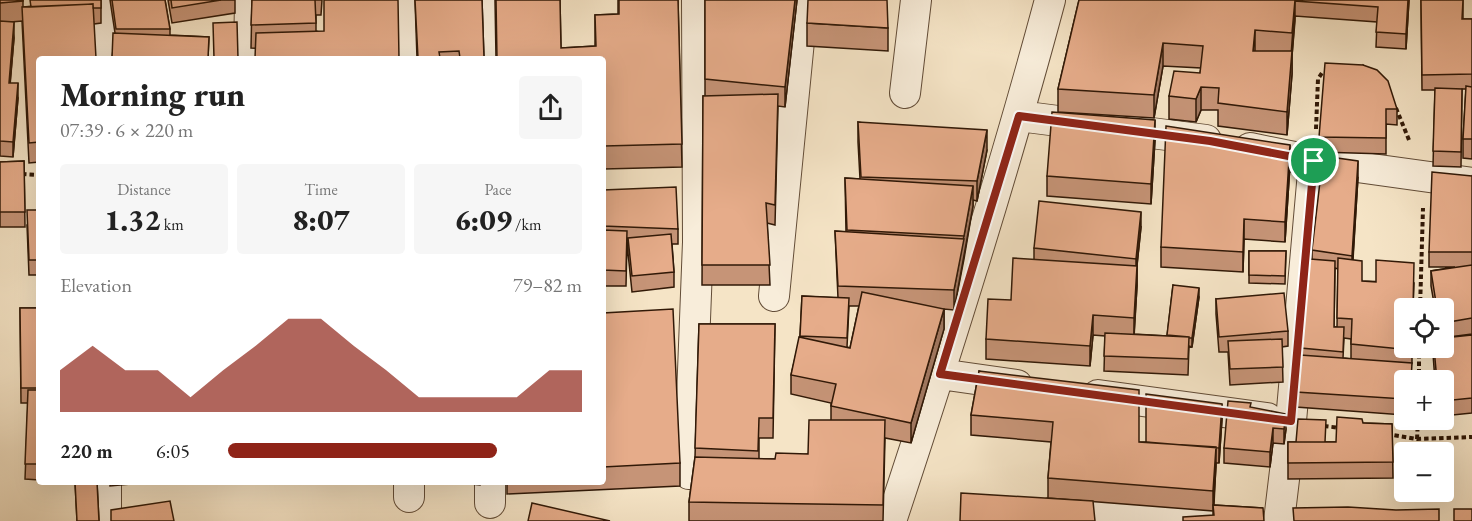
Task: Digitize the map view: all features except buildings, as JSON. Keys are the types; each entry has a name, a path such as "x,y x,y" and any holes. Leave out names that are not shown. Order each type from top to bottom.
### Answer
{"street":[{"path":"104,0 105,56"},
{"path":"249,56 250,0"},
{"path":"412,56 413,0"},
{"path":"495,0 495,56"},
{"path":"689,474 698,242 697,0"},
{"path":"774,296 803,0"},
{"path":"905,93 916,0"},
{"path":"891,521 940,374 1019,116 1050,0"},
{"path":"1019,116 1210,141 1314,161 1472,183"},
{"path":"1279,521 1291,421 1314,161"},
{"path":"940,374 1291,421"},
{"path":"106,485 106,521"},
{"path":"1023,510 1218,521"}],"path":[{"path":"1314,161 1318,79 1326,71 1338,72"},
{"path":"1394,104 1424,178 1420,298"},
{"path":"20,174 36,175"},
{"path":"1291,421 1348,429"},
{"path":"1417,430 1417,439"},
{"path":"1383,434 1417,439 1472,437"}],"route":[{"path":"1019,116 1210,141 1314,161 1291,421 940,374 1019,116"}]}
